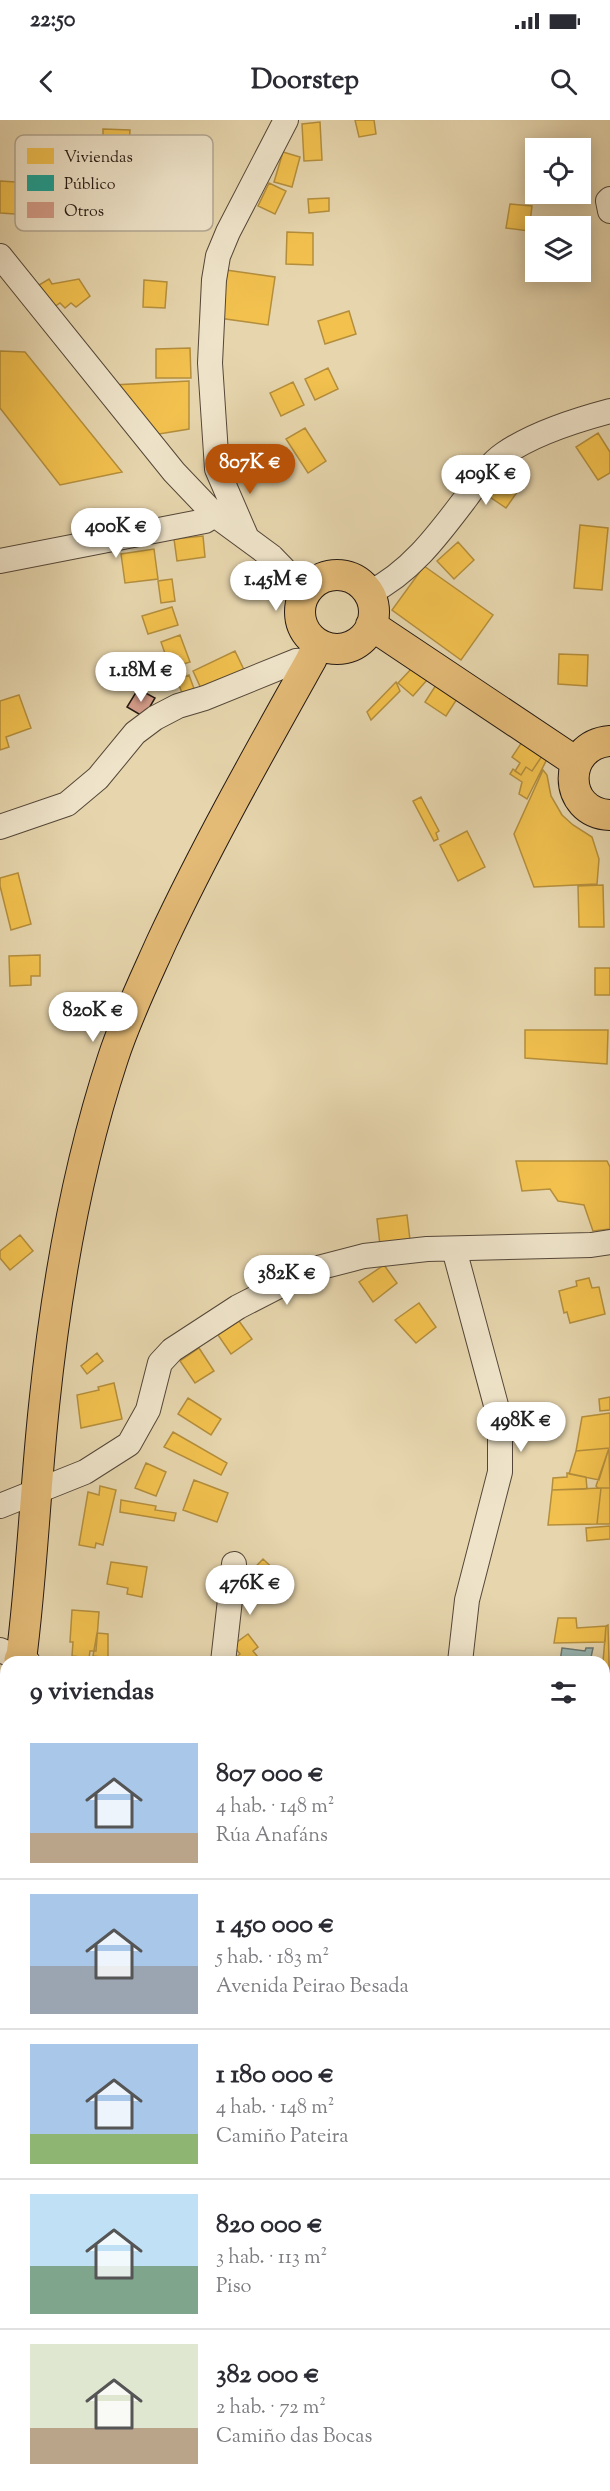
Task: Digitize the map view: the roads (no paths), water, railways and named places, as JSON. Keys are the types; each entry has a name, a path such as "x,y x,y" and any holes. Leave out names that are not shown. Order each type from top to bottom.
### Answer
{"main road":[{"path":"17,1656 38,1492 44,1406 59,1289 80,1183 114,1057 153,960 188,885 315,652 328,648 349,647 359,642 371,625 374,612 369,594 361,584 338,575 325,577 314,583 306,592 301,603 300,615 315,652"},
{"path":"371,625 576,762"},
{"path":"610,741 591,746 582,753 576,762 573,780 578,797 585,806 596,813 610,815"}],"street":[{"path":"248,540 238,522 217,468 210,363 214,280 228,231 286,120"},
{"path":"610,199 608,201 610,211"},
{"path":"0,256 161,457 206,506 272,556 306,592"},
{"path":"369,594 388,584 415,561 488,469 505,453 569,422 610,411"},
{"path":"0,561 205,521 206,506 217,468"},
{"path":"0,827 67,804 98,778 135,733 155,718 178,706 205,698 315,652"},
{"path":"0,1506 84,1472 129,1444 148,1410 160,1363 172,1350 238,1306 310,1270 364,1256 427,1249 591,1245 610,1242"},
{"path":"454,1250 500,1420 500,1472 467,1600 461,1656"},
{"path":"224,1656 234,1564"}],"water":[{"path":"562,1648 585,1651 586,1648 593,1648 591,1656 561,1656"}]}
